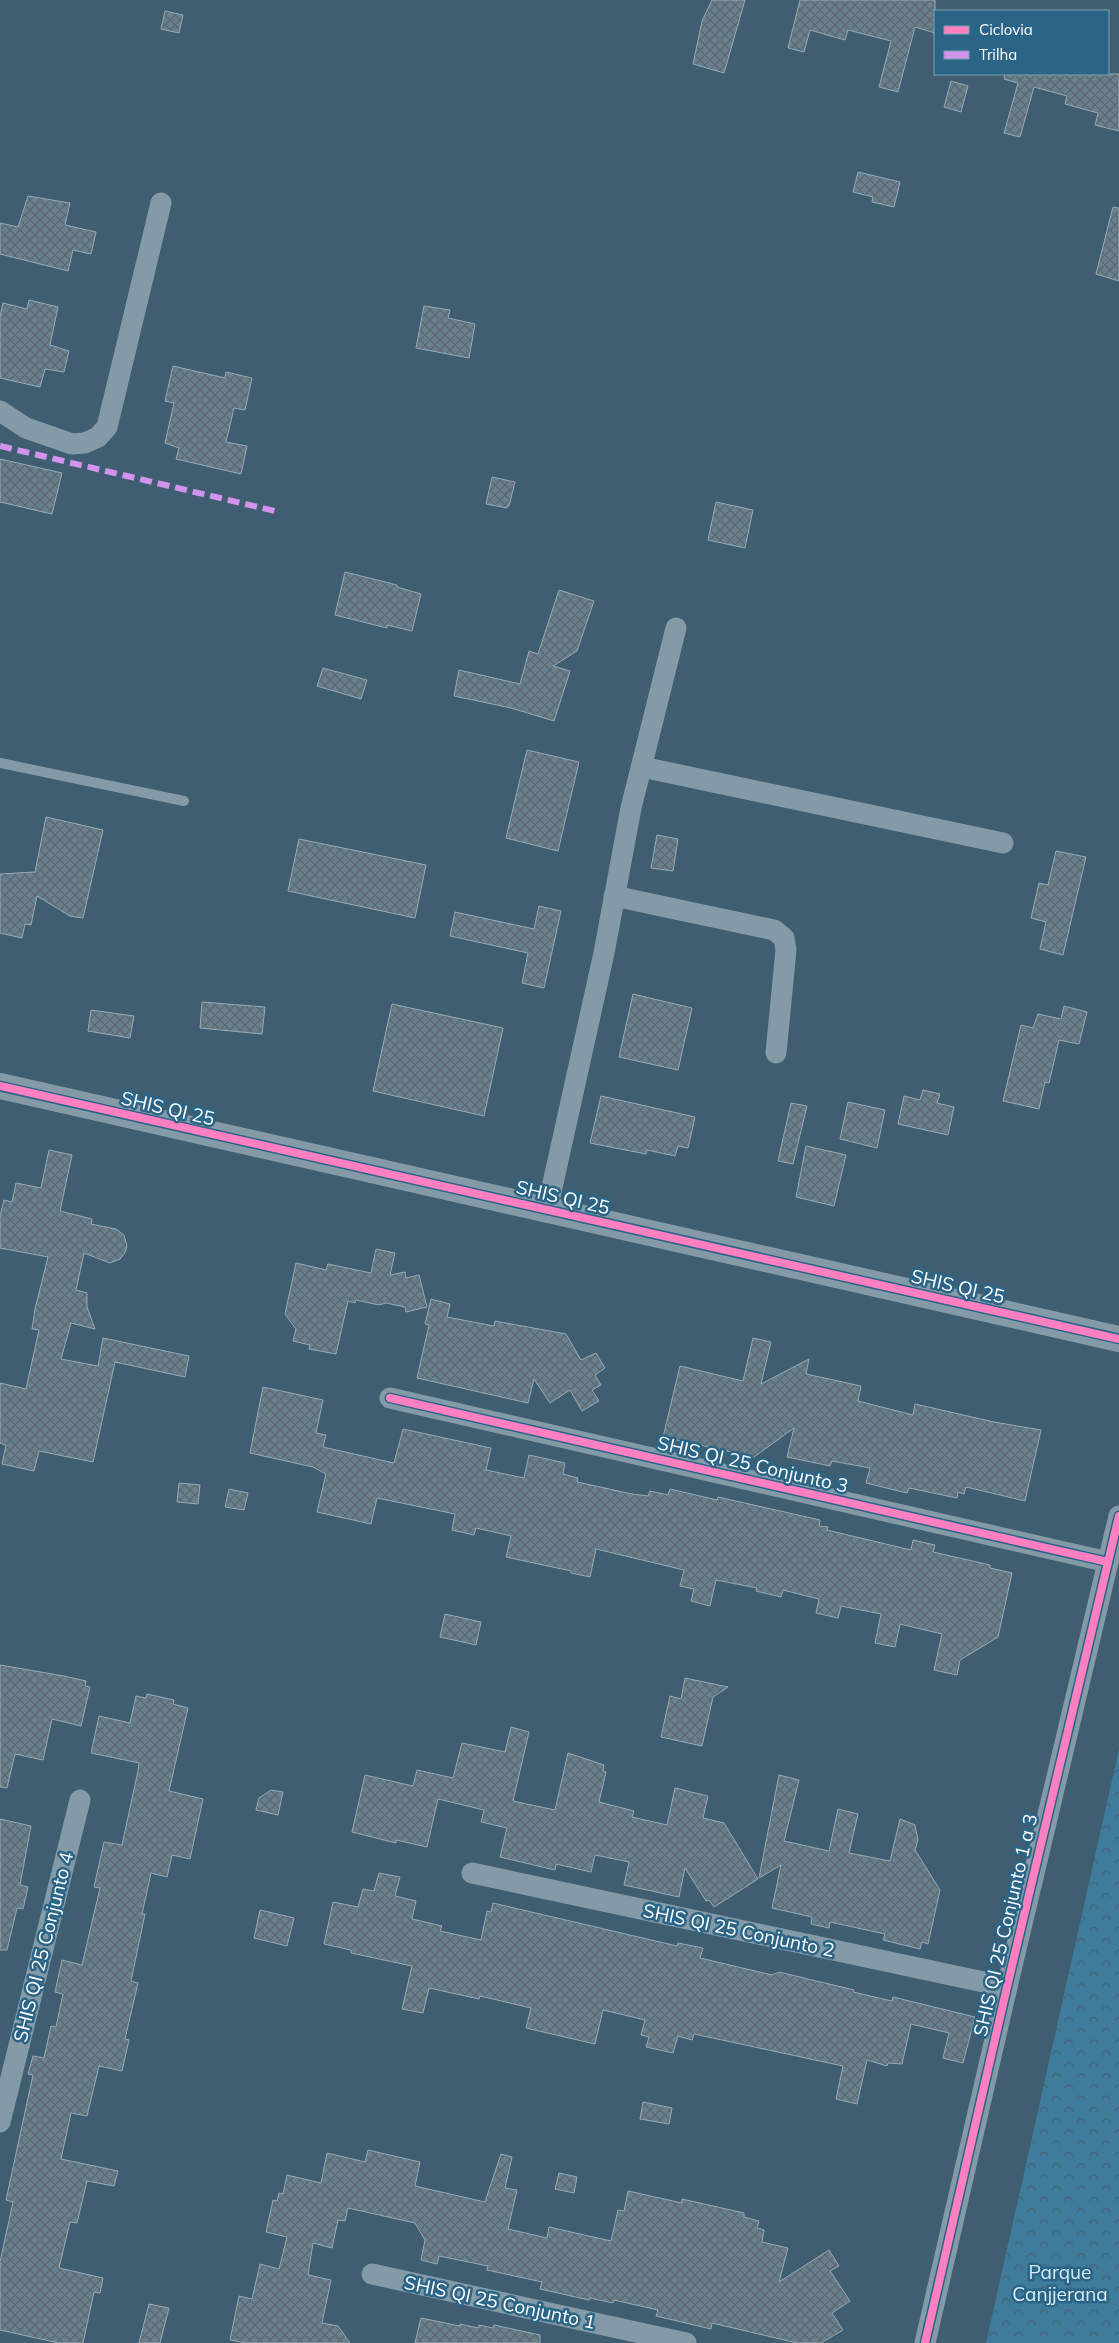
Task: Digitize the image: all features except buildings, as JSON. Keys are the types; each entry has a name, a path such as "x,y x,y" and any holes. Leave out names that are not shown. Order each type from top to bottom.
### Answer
{"street":[{"path":"0,411 32,431 72,444 85,444 98,437 107,427 161,202"},
{"path":"547,1210 642,767 676,628"},
{"path":"642,767 1002,843"},
{"path":"614,896 774,930 784,938 786,950 776,1053"},
{"name":"SHIS QI 25","path":"0,1086 1119,1340"},
{"name":"SHIS QI 25 Conjunto 3","path":"390,1398 1108,1562"},
{"name":"SHIS QI 25 Conjunto 1 a 3","path":"925,2343 1006,1987 1119,1516"},
{"name":"SHIS QI 25 Conjunto 4","path":"0,2122 80,1800"},
{"name":"SHIS QI 25 Conjunto 2","path":"472,1873 1006,1987"},
{"name":"SHIS QI 25 Conjunto 1","path":"372,2274 686,2343"}],"lane":[{"path":"0,763 184,801"}],"green space":[{"name":"Parque Canjjerana","path":"1119,1749 1119,2343 986,2343"}],"marked path":[{"path":"0,446 275,511"}],"cycle path":[{"path":"0,1086 1119,1339"},
{"path":"390,1398 1108,1562"},
{"path":"925,2343 1119,1516"}]}
